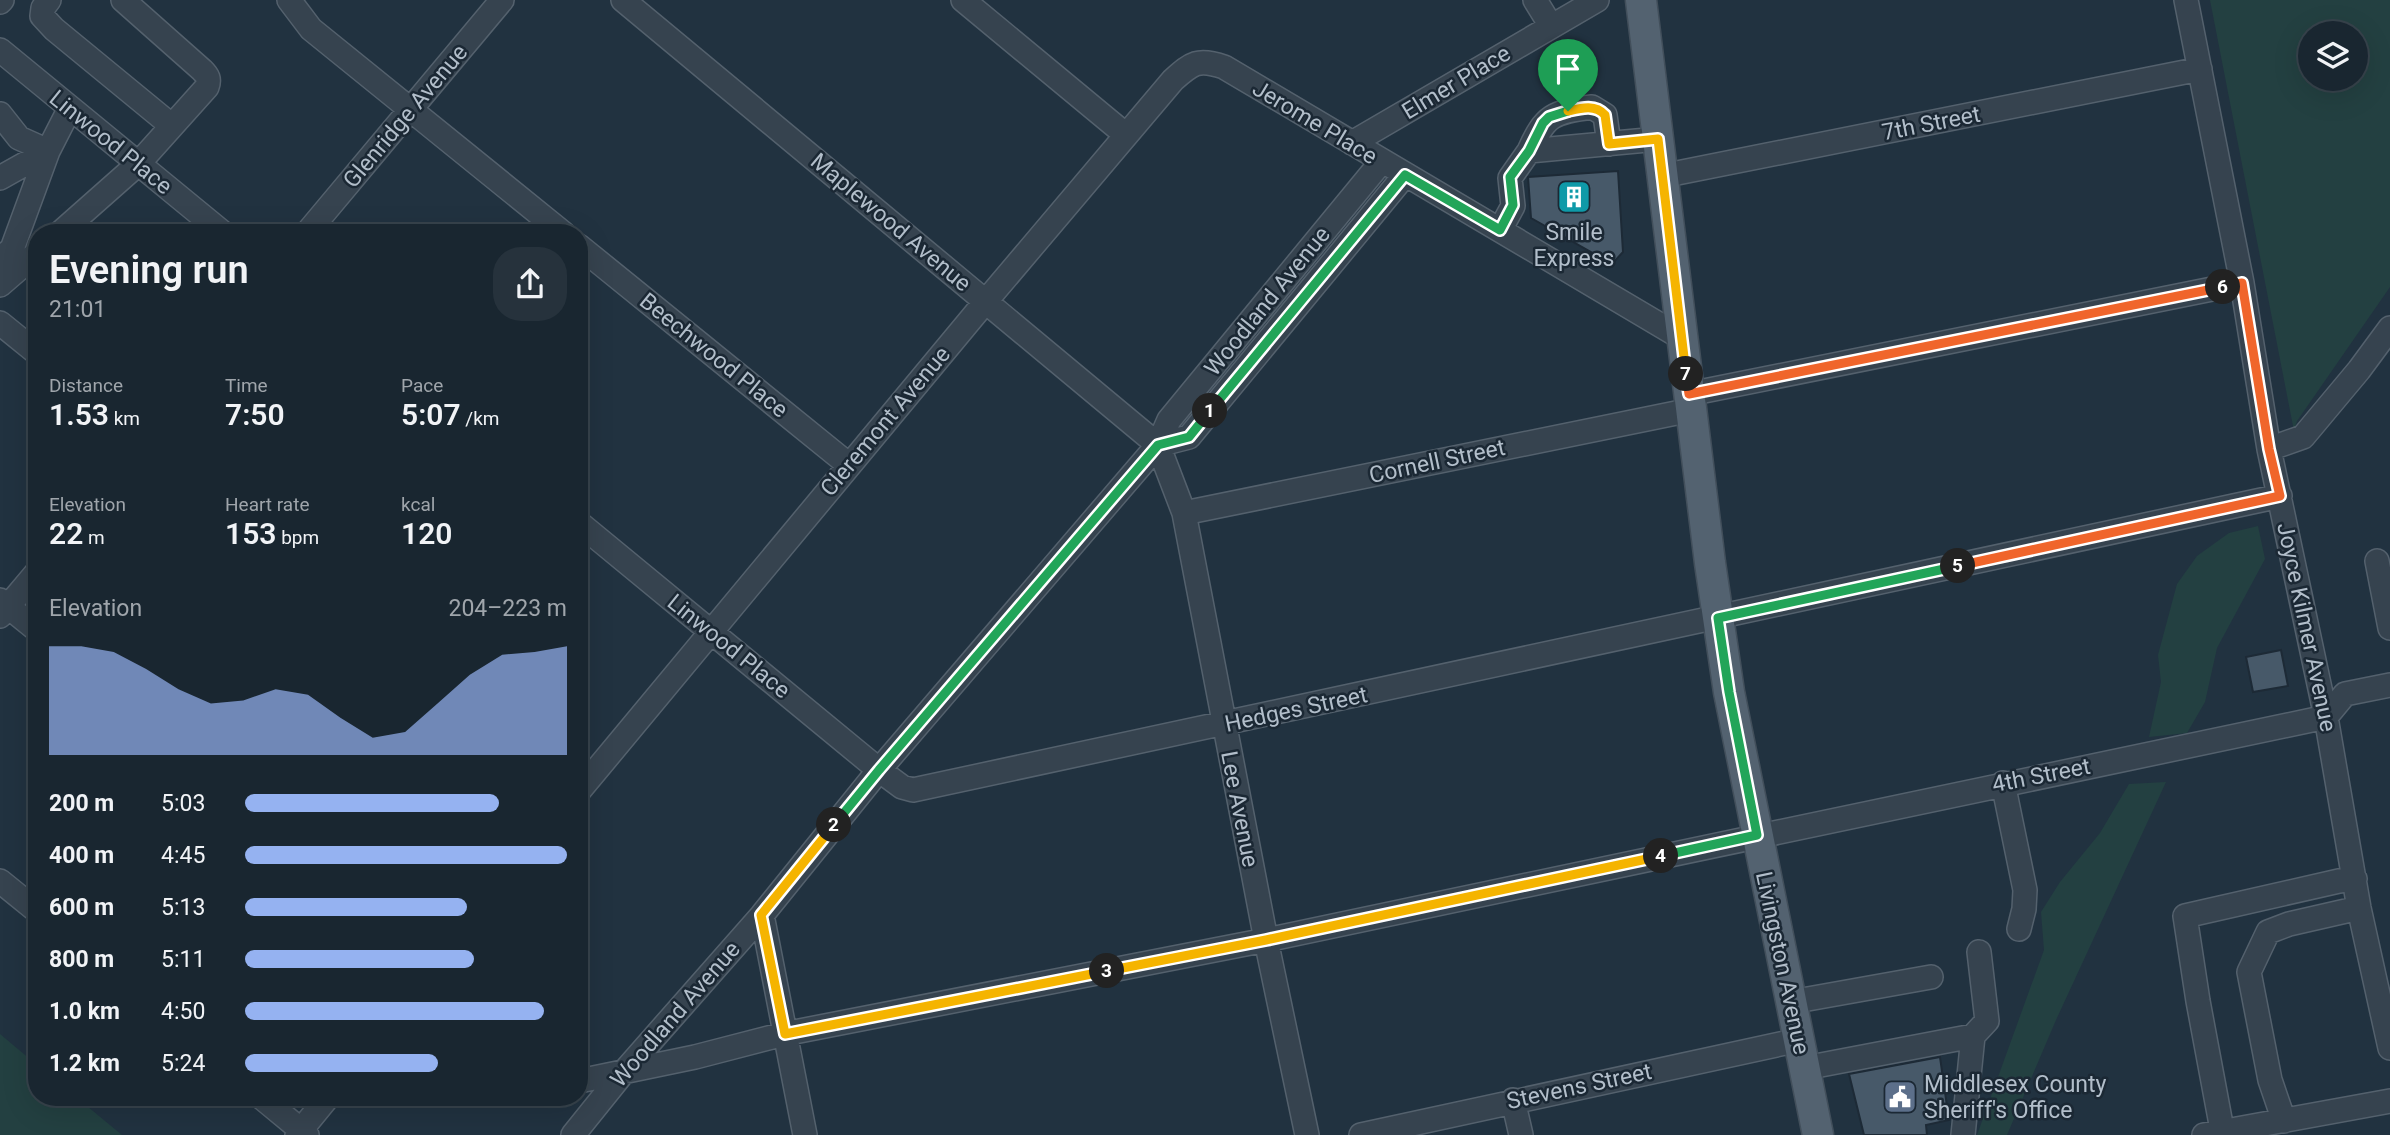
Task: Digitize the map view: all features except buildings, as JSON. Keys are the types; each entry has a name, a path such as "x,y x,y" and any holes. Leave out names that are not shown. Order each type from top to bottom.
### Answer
{"main road":[{"name":"Livingston Avenue","path":"1641,0 1690,402 1729,692 1818,1135"}],"street":[{"path":"50,0 43,8 42,16 54,29 172,126"},
{"path":"70,224 138,164 207,87 208,76 123,0"},
{"path":"289,0 311,29 552,224"},
{"name":"Glenridge Avenue","path":"315,224 502,0"},
{"name":"Maplewood Avenue","path":"623,0 1158,445"},
{"path":"963,0 1126,135"},
{"path":"1535,0 1551,26"},
{"name":"Elmer Place","path":"1352,143 1597,0"},
{"name":"Joyce Kilmer Avenue","path":"2186,0 2242,283 2269,449 2326,717 2359,908 2390,1048"},
{"name":"Linwood Place","path":"0,50 212,224"},
{"name":"Cleremont Avenue","path":"588,779 1126,135 1173,80 1190,65 1199,62"},
{"name":"Jerome Place","path":"1199,62 1211,62 1224,67 1682,338"},
{"name":"7th Street","path":"1662,176 2200,69"},
{"path":"1500,230 1513,205 1510,177 1549,117 1592,107 1605,115 1609,144"},
{"path":"0,259 12,249 48,151 70,108"},
{"path":"0,114 19,138 48,151"},
{"path":"1529,151 1658,139"},
{"path":"0,178 48,151"},
{"name":"Woodland Avenue","path":"573,1135 622,1074 761,915 879,770 1158,445 1169,420 1381,161"},
{"name":"Woodland Avenue","path":"1158,445 1189,437 1405,175"},
{"name":"Beechwood Place","path":"588,253 849,465"},
{"path":"0,285 28,261"},
{"name":"Cornell Street","path":"1184,513 2242,283"},
{"path":"0,323 28,346"},
{"path":"2269,449 2303,437 2390,328"},
{"name":"Lee Avenue","path":"1158,445 1184,513 1223,725 1307,1135"},
{"name":"Hedges Street","path":"879,770 902,787 912,790 2280,496"},
{"name":"Linwood Place","path":"588,530 879,770"},
{"path":"2377,561 2390,628"},
{"path":"28,581 3,607 28,624"},
{"path":"2326,717 2345,694 2390,685"},
{"name":"4th Street","path":"588,1079 622,1074 785,1034 1266,940 2326,717"},
{"path":"2003,783 2025,890 2019,929"},
{"path":"2355,879 2185,916 2217,1134 2390,1101"},
{"path":"0,881 28,904"},
{"path":"2284,1121 2270,1080 2249,972 2268,932 2290,924 2359,908"},
{"path":"761,915 805,1135"},
{"path":"1963,1135 1973,1036 1987,1021 1979,952"},
{"path":"1791,1002 1931,977"},
{"name":"Stevens Street","path":"1361,1135 1513,1100 1802,1054 1973,1036"},
{"path":"1513,1100 1521,1135"},
{"path":"271,1106 302,1133 322,1106"}],"green space":[{"path":"2210,0 2390,0 2390,287 2297,421 2294,431"},
{"path":"2258,526 2265,559 2217,648 2205,702 2187,733 2149,737 2161,682 2158,655 2177,584 2197,556 2229,533"},
{"path":"2166,782 2056,1020 2007,1135 1977,1135 2044,950 2041,912 2060,882 2100,833 2129,784"},
{"path":"0,1034 28,1057 28,1106 87,1106 122,1135 0,1135"}],"place":[{"name":"Smile Express","path":"1574,197"},
{"name":"Middlesex County Sheriff's Office","path":"1900,1097"}],"route":[{"path":"1592,107 1602,111 1605,115 1609,144 1658,139 1689,394 2242,283 2269,449 2280,496 1718,618 1729,692 1757,835 1266,940 785,1034 761,915 879,770 1158,445 1189,437 1405,175 1500,230 1513,205 1510,177 1529,151 1543,123 1549,117 1568,111 1592,107"}]}
